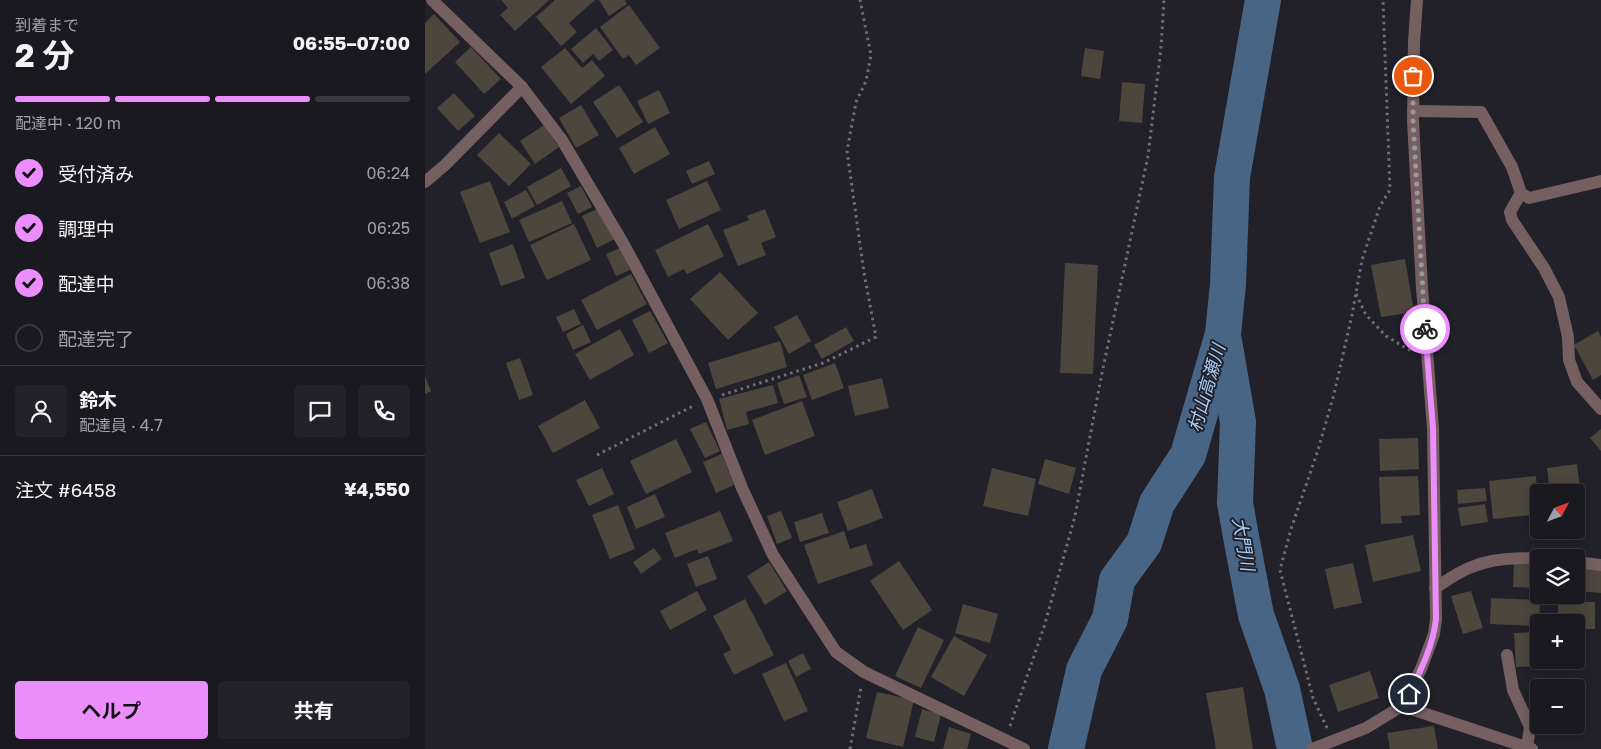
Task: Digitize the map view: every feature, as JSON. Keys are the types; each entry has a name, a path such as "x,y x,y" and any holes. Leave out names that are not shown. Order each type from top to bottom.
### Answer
{"street":[{"path":"432,0 522,87 563,140 618,234 707,400 742,488 773,555 836,652 864,672 1024,749"},
{"path":"1313,748 1366,728 1402,706 1421,669 1434,634 1436,619 1433,428 1422,288 1413,110 1417,0"},
{"path":"425,182 445,165 522,87"},
{"path":"1413,110 1481,112 1512,167 1521,193 1529,198 1601,181"},
{"path":"1521,193 1510,212 1512,220 1544,268 1559,297 1568,336 1569,360 1577,382 1601,409"},
{"path":"1435,588 1469,568 1491,560 1530,559"},
{"path":"1585,563 1601,565"},
{"path":"1402,706 1530,748 1530,727 1513,690 1507,655"}],"path":[{"path":"597,455 707,400 823,364 876,337 863,273 847,150 856,102 866,80 871,56 860,0"},
{"path":"1005,739 1044,627 1075,516 1102,373 1148,156 1161,48 1164,0"},
{"path":"1333,741 1313,698 1281,570 1291,529 1318,450 1334,394 1362,260 1380,206 1391,190 1383,0"},
{"path":"1356,294 1366,315 1386,336 1428,360"},
{"path":"850,749 864,672"}],"building":[{"path":"501,0 549,0 515,31 500,15 508,8"},
{"path":"555,0 595,0 569,23 577,32 561,46 536,17"},
{"path":"599,0 625,0 627,4 609,16"},
{"path":"629,5 660,48 636,65 629,55 623,59 600,27"},
{"path":"434,14 460,42 425,74 425,23"},
{"path":"596,28 613,50 599,61 593,54 583,63 571,49"},
{"path":"471,47 501,79 484,94 455,62"},
{"path":"565,48 582,68 592,60 605,76 571,104 541,67"},
{"path":"1085,48 1104,51 1100,79 1081,76"},
{"path":"1122,82 1145,84 1142,123 1119,121"},
{"path":"619,85 643,122 617,138 593,102"},
{"path":"659,90 670,113 648,124 637,101"},
{"path":"454,93 475,116 458,131 437,108"},
{"path":"581,105 599,135 576,148 559,118"},
{"path":"544,125 559,147 535,164 520,141"},
{"path":"655,127 670,154 634,174 619,148"},
{"path":"499,133 531,164 509,186 477,155"},
{"path":"709,161 715,174 692,184 686,171"},
{"path":"561,168 571,186 537,205 527,187"},
{"path":"490,181 510,232 480,243 460,192"},
{"path":"707,181 721,210 679,229 666,200"},
{"path":"581,186 592,207 578,214 567,193"},
{"path":"526,190 535,206 512,219 504,202"},
{"path":"562,201 572,223 529,242 519,220"},
{"path":"599,208 615,239 597,248 582,216"},
{"path":"765,209 776,237 761,243 766,255 738,266 723,230 749,220 747,216"},
{"path":"574,224 591,260 547,280 530,245"},
{"path":"708,224 724,256 687,274 684,269 668,277 655,250"},
{"path":"513,244 525,278 501,286 489,253"},
{"path":"620,248 630,270 616,276 606,254"},
{"path":"1405,259 1414,312 1381,317 1371,265"},
{"path":"1065,263 1098,265 1093,374 1060,373"},
{"path":"720,272 758,313 728,340 690,299"},
{"path":"631,274 647,304 597,330 581,300"},
{"path":"574,309 581,324 563,332 556,317"},
{"path":"650,311 668,343 649,353 632,320"},
{"path":"797,315 811,341 789,354 774,327"},
{"path":"583,325 591,342 573,350 566,334"},
{"path":"846,327 854,341 822,359 814,345"},
{"path":"620,329 634,355 590,380 575,354"},
{"path":"1598,331 1601,337 1601,375 1593,380 1574,345"},
{"path":"780,341 787,367 716,389 708,363"},
{"path":"520,358 533,395 519,400 506,363"},
{"path":"835,363 844,388 812,400 803,375"},
{"path":"799,375 807,397 784,404 777,383"},
{"path":"425,376 431,391 425,394"},
{"path":"882,378 889,408 855,416 848,386"},
{"path":"773,385 778,403 746,412 749,424 727,430 719,399"},
{"path":"585,400 600,428 553,453 538,426"},
{"path":"802,401 815,436 765,455 752,420"},
{"path":"706,422 720,451 705,458 690,429"},
{"path":"1601,429 1601,451 1590,438"},
{"path":"1418,438 1419,469 1380,471 1379,439"},
{"path":"676,439 692,472 646,494 630,461"},
{"path":"722,454 734,485 716,493 703,462"},
{"path":"1045,459 1076,468 1069,494 1038,484"},
{"path":"1577,464 1580,484 1549,484 1547,468"},
{"path":"602,468 614,494 589,506 576,480"},
{"path":"992,468 1036,479 1028,516 983,506"},
{"path":"1418,476 1420,515 1401,516 1402,523 1381,524 1379,477"},
{"path":"1536,476 1537,484 1530,484 1530,515 1493,519 1489,481"},
{"path":"1485,488 1487,501 1458,504 1457,490"},
{"path":"872,489 883,518 848,531 837,502"},
{"path":"655,494 665,517 636,529 627,507"},
{"path":"1485,504 1488,522 1461,526 1458,508"},
{"path":"618,505 635,549 610,559 592,515"},
{"path":"720,511 733,541 699,554 697,549 675,558 665,533"},
{"path":"781,511 792,538 777,544 767,516"},
{"path":"822,513 829,533 800,542 794,522"},
{"path":"844,531 850,549 866,544 873,565 818,584 804,545"},
{"path":"1413,535 1421,571 1373,582 1365,545"},
{"path":"654,548 662,559 641,574 633,562"},
{"path":"708,556 717,579 696,587 687,564"},
{"path":"899,561 932,610 903,630 870,581"},
{"path":"769,562 787,591 765,605 747,576"},
{"path":"1353,563 1362,603 1334,609 1325,569"},
{"path":"1514,564 1530,565 1530,588 1513,587"},
{"path":"1585,567 1601,568 1601,593 1585,592"},
{"path":"697,591 707,610 670,630 660,611"},
{"path":"1471,591 1483,628 1463,634 1451,596"},
{"path":"1491,598 1530,600 1530,604 1540,604 1539,614 1530,614 1530,626 1490,624"},
{"path":"745,599 774,655 734,675 723,654 731,650 713,616"},
{"path":"1595,602 1595,629 1585,629 1585,614 1558,614 1558,604"},
{"path":"963,604 998,614 990,643 955,633"},
{"path":"918,627 944,640 921,688 895,676"},
{"path":"1530,632 1530,666 1516,667 1514,633"},
{"path":"954,636 987,655 964,696 931,677"},
{"path":"803,653 811,669 796,677 788,661"},
{"path":"786,663 808,711 784,721 762,674"},
{"path":"1370,671 1379,698 1338,712 1329,685"},
{"path":"1243,687 1253,749 1216,749 1206,693"},
{"path":"877,692 914,700 903,747 866,738"},
{"path":"922,709 941,714 934,742 915,737"},
{"path":"1434,726 1438,749 1390,749 1387,733"},
{"path":"949,727 971,734 967,749 943,749"}],"waterway":[{"name":"村山高瀬川","path":"1066,749 1084,670 1110,619 1117,580 1144,543 1157,503 1188,455 1223,334 1228,284 1232,177 1263,0"},
{"name":"大門川","path":"1224,341 1238,422 1235,503 1256,615 1282,689 1295,749"}],"way so far":[{"path":"1413,76 1413,121 1425,329"}],"route":[{"path":"1409,694 1431,646 1436,619 1433,428 1425,329"}]}
